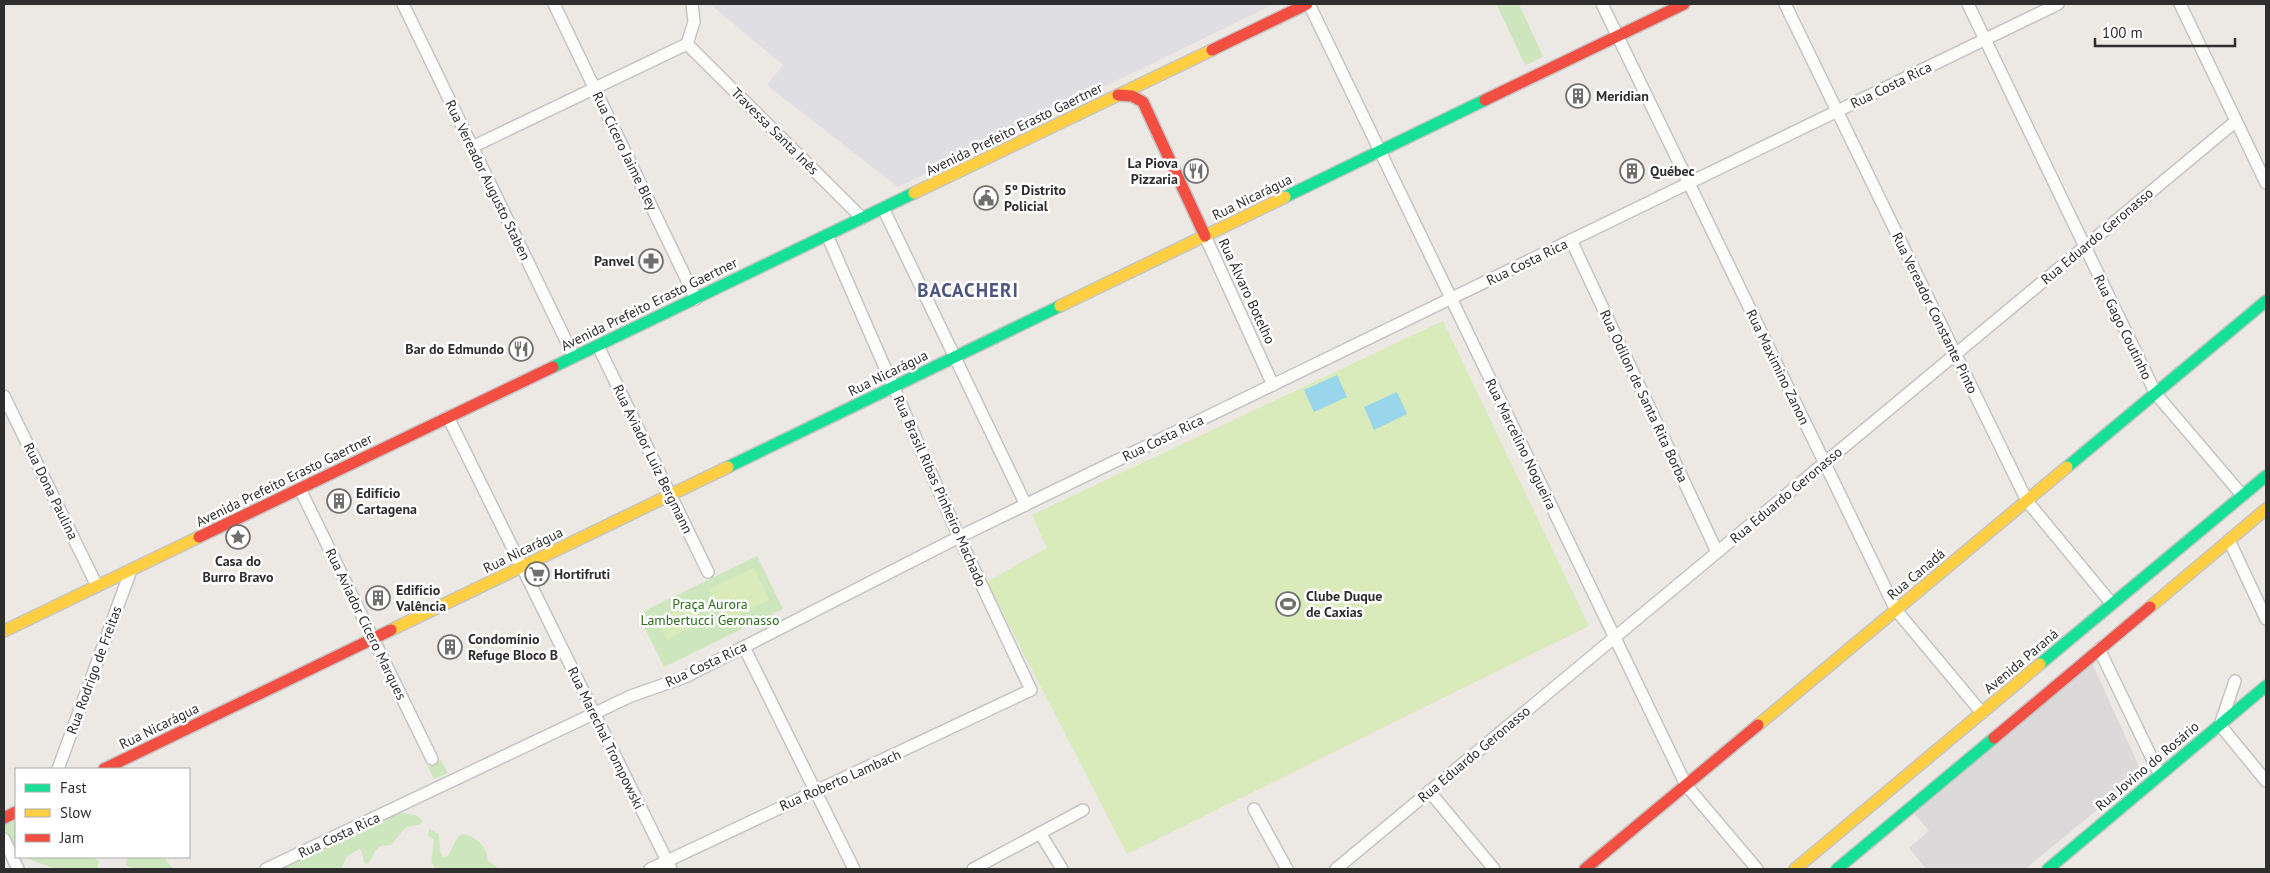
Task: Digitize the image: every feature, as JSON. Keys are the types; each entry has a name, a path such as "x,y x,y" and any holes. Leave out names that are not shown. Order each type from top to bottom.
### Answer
{"main road":[{"name":"Avenida Prefeito Erasto Gaertner","path":"4,631 1308,4"},
{"name":"Rua Nicarágua","path":"106,768 1684,4"},
{"path":"1118,95 1132,96 1143,102 1146,89 1153,79"},
{"name":"Rua Álvaro Botelho","path":"1143,102 1205,236"},
{"name":"Rua Canadá","path":"1585,869 2266,302"},
{"name":"Avenida Paraná","path":"1795,869 2266,476"},
{"path":"1837,869 2266,509"},
{"name":"Rua Jovino do Rosário","path":"2048,869 2266,686"}],"street":[{"name":"Rua Vereador Augusto Staben","path":"403,4 574,357"},
{"name":"Rua Cícero Jaime Bley","path":"554,4 696,298"},
{"path":"472,147 687,44 694,22 692,4"},
{"name":"Rua Marcelino Nogueira","path":"1308,4 1686,785 1757,869"},
{"name":"Rua Maximino Zanon","path":"1602,4 1896,610 1982,713"},
{"name":"Rua Vereador Constante Pinto","path":"1785,4 2026,501 2112,604"},
{"name":"Rua Gago Coutinho","path":"1968,4 2156,394 2242,496"},
{"name":"Rua Costa Rica","path":"266,869 631,696 685,677 959,537 2058,4"},
{"path":"2180,4 2266,183"},
{"name":"Travessa Santa Inês","path":"687,44 862,218"},
{"name":"Rua Eduardo Geronasso","path":"1336,869 2236,120"},
{"path":"883,208 1026,505"},
{"name":"Rua Brasil Ribas Pinheiro Machado","path":"827,235 959,537 1031,690"},
{"name":"Rua Álvaro Botelho","path":"1205,236 1273,385"},
{"name":"Rua Odilon de Santa Rita Borba","path":"1571,240 1717,552"},
{"name":"Rua Aviador Luiz Bergmann","path":"598,346 708,572"},
{"name":"Rua Dona Paulina","path":"4,396 98,586"},
{"name":"Rua Marechal Trompowski","path":"448,417 669,865"},
{"name":"Rua Aviador Cícero Marques","path":"300,489 432,758"},
{"path":"2229,540 2266,619"},
{"name":"Rua Rodrigo de Freitas","path":"58,768 131,570"},
{"path":"744,647 854,869"},
{"path":"2100,649 2160,775"},
{"path":"2235,681 2220,725 2266,781"},
{"name":"Rua Roberto Lambach","path":"650,869 669,865 815,790 825,788 1031,690"},
{"path":"1429,791 1494,869"},
{"path":"1254,809 1287,869"},
{"path":"972,869 1083,810"},
{"path":"1040,833 1062,869"},
{"path":"4,839 19,869"}],"shaded area":[{"path":"710,4 1274,4 898,187 767,85 783,65"},
{"path":"2092,663 2142,773 2025,869 1926,869 1909,848 1929,831 1913,812"}],"green space":[{"path":"1519,4 1543,57 1525,65 1497,5"},
{"name":"Clube Duque de Caxias","path":"1443,321 1589,626 1127,854 987,582 1047,548 1032,515"},
{"name":"Praça Aurora Lambertucci Geronasso","path":"757,556 783,609 664,667 638,614"},
{"path":"754,568 769,600 724,621 709,589"},
{"path":"693,602 703,621 667,640 657,620"},
{"path":"441,760 448,773 434,779 428,767"},
{"path":"399,812 417,816 422,820 421,824 406,827 391,845 379,847 367,864 364,863 362,851 359,849 346,857 343,866 339,869 280,869 377,821"},
{"path":"15,819 15,851 4,827 5,824"},
{"path":"429,829 439,834 440,851 443,857 448,856 457,838 462,834 467,835 480,843 488,861 498,869 436,869 431,862 434,839 428,836"},
{"path":"30,858 94,858 99,861 97,869 56,869"},
{"path":"128,858 165,858 173,869 135,869 126,865"}],"water":[{"path":"1337,375 1347,397 1314,412 1304,390"},
{"path":"1397,392 1407,414 1374,430 1364,407"}],"traffic: fast":[{"path":"1285,197 1485,100"},
{"path":"553,367 914,193"},
{"path":"2067,467 2266,301"},
{"path":"728,467 1060,306"},
{"path":"2040,664 2266,476"},
{"path":"2048,869 2266,686"},
{"path":"1837,869 1994,738"}],"traffic: slow":[{"path":"914,193 1212,50"},
{"path":"1060,306 1285,197"},
{"path":"391,630 728,467"},
{"path":"1758,725 2067,467"},
{"path":"2150,607 2266,509"},
{"path":"4,631 199,537"},
{"path":"1795,869 2040,664"}],"traffic: jam":[{"path":"1212,50 1307,4"},
{"path":"1485,100 1684,4"},
{"path":"1118,95 1132,96 1143,102 1205,236"},
{"path":"199,537 553,367"},
{"path":"1994,738 2150,607"},
{"path":"106,768 391,630"},
{"path":"1585,869 1758,725"},
{"path":"4,818 15,812"}],"place":[{"name":"Meridian","path":"1578,96"},
{"name":"La Piova Pizzaria","path":"1196,171"},
{"name":"Québec","path":"1632,171"},
{"name":"5º Distrito Policial","path":"986,198"},
{"name":"Panvel","path":"651,261"},
{"name":"Bar do Edmundo","path":"521,349"},
{"name":"Edifício Cartagena","path":"339,501"},
{"name":"Casa do Burro Bravo","path":"238,537"},
{"name":"Hortifruti","path":"537,574"},
{"name":"Edifício Valência","path":"378,598"},
{"name":"Clube Duque de Caxias","path":"1288,604"},
{"name":"Condomínio Refuge Bloco B","path":"450,647"}],"district":[{"name":"BACACHERI","path":"968,290"}]}
